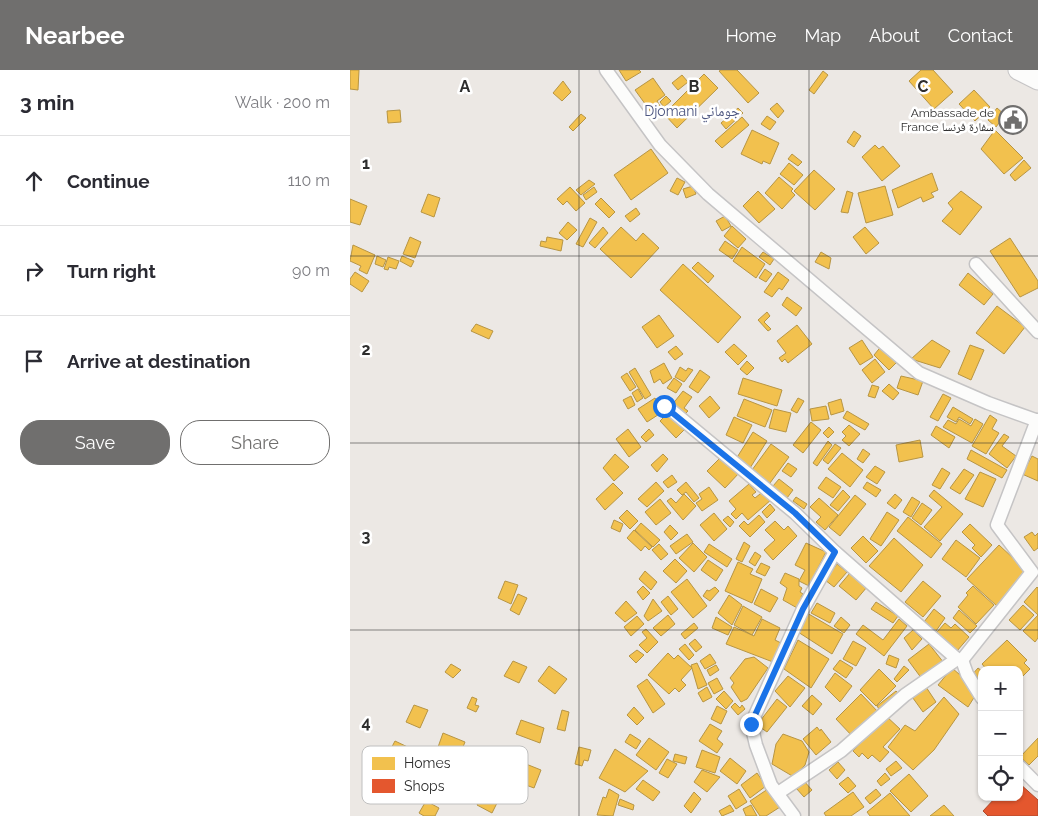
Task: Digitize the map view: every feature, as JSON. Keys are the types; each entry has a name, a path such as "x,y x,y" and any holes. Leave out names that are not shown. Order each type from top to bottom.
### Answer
{"main road":[{"path":"1018,70 1038,80"}],"street":[{"path":"606,70 660,146 708,194 919,373 988,403 1037,420 997,525 1032,572 959,660 905,695 841,751 778,793"},
{"path":"976,264 1038,332"},
{"path":"664,406 795,513 835,552 959,660 978,692"},
{"path":"794,816 771,785 756,745 751,724 803,609 835,552"},
{"path":"1023,770 1038,786"}],"building: Homes":[{"path":"350,70 359,70 358,90 350,89"},
{"path":"619,70 639,70 641,72 626,81"},
{"path":"737,70 759,93 748,103 719,71"},
{"path":"921,70 933,70 953,92 934,109 909,81"},
{"path":"823,71 828,75 814,94 809,90"},
{"path":"704,74 718,88 677,128 664,114"},
{"path":"682,75 688,82 678,90 672,83"},
{"path":"653,78 665,95 657,101 660,106 651,112 635,90"},
{"path":"563,81 571,92 562,101 553,93"},
{"path":"974,90 990,107 975,121 959,104"},
{"path":"666,96 671,101 664,107 660,102"},
{"path":"777,103 784,111 778,118 770,109"},
{"path":"738,108 743,113 726,129 721,123"},
{"path":"997,108 1005,115 996,127 988,120"},
{"path":"400,110 401,122 388,123 387,111"},
{"path":"581,114 586,118 573,131 569,127"},
{"path":"767,116 776,122 770,130 761,124"},
{"path":"742,117 749,125 722,148 715,141"},
{"path":"752,130 779,143 770,164 763,161 762,164 741,154"},
{"path":"995,130 1023,158 1004,174 981,149"},
{"path":"854,131 861,136 854,147 847,142"},
{"path":"875,145 879,149 883,146 900,166 882,181 862,157"},
{"path":"651,149 668,173 631,200 614,175"},
{"path":"792,154 802,162 798,166 788,159"},
{"path":"1024,160 1031,168 1015,181 1010,175"},
{"path":"789,163 803,175 794,185 780,174"},
{"path":"814,170 835,189 815,210 794,191"},
{"path":"932,173 938,190 931,193 934,197 923,202 921,197 898,208 892,190"},
{"path":"779,177 793,189 791,191 795,195 782,209 765,193"},
{"path":"677,178 685,182 678,195 670,191"},
{"path":"589,180 595,184 581,195 576,190"},
{"path":"693,186 696,194 686,198 683,189"},
{"path":"885,186 893,215 866,223 858,193"},
{"path":"570,187 585,203 576,211 567,201 563,205 557,199"},
{"path":"594,187 597,192 586,200 583,195"},
{"path":"758,191 775,209 759,223 743,206"},
{"path":"847,191 853,193 848,213 841,212"},
{"path":"961,191 982,207 960,235 942,221 953,209 948,203"},
{"path":"428,194 440,198 434,217 421,212"},
{"path":"601,198 615,212 609,218 595,204"},
{"path":"350,199 367,206 360,225 350,222"},
{"path":"636,208 640,214 630,222 625,216"},
{"path":"725,216 731,226 722,231 716,221"},
{"path":"590,218 597,222 583,247 576,244"},
{"path":"568,222 577,230 567,240 559,233"},
{"path":"732,226 746,239 738,248 724,236"},
{"path":"603,227 608,233 595,248 589,243"},
{"path":"621,227 636,241 643,233 659,248 631,278 600,249"},
{"path":"865,227 879,243 866,254 853,237"},
{"path":"410,237 421,242 415,258 403,254"},
{"path":"547,237 563,240 561,251 540,246 541,241 546,242"},
{"path":"1010,238 1038,281 1038,288 1020,297 990,251"},
{"path":"725,241 738,250 732,259 719,250"},
{"path":"353,245 375,255 367,274 359,270 361,266 350,261"},
{"path":"742,247 765,264 756,278 733,261"},
{"path":"763,252 774,259 770,265 759,257"},
{"path":"821,252 831,258 829,269 815,262"},
{"path":"377,256 386,260 383,267 375,264"},
{"path":"402,256 414,261 411,267 400,261"},
{"path":"388,257 399,261 396,269 389,267 388,270 384,269"},
{"path":"698,262 714,276 708,283 692,268"},
{"path":"683,264 741,317 718,343 660,290"},
{"path":"765,269 772,274 766,282 759,278"},
{"path":"355,272 369,281 362,292 350,284 350,279"},
{"path":"778,272 789,280 782,290 779,288 772,297 764,292"},
{"path":"968,273 993,294 984,305 959,285"},
{"path":"787,297 802,308 796,316 782,305"},
{"path":"997,306 1025,327 1004,354 976,333"},
{"path":"767,312 770,316 764,322 771,329 768,331 758,320"},
{"path":"659,315 674,336 657,348 642,327"},
{"path":"476,324 493,331 489,339 471,331"},
{"path":"797,325 812,344 788,363 785,359 782,362 779,358 786,353 777,341"},
{"path":"862,340 873,357 860,365 849,348"},
{"path":"932,340 950,351 940,368 911,359"},
{"path":"734,344 747,356 738,365 725,352"},
{"path":"883,344 899,360 889,370 874,355"},
{"path":"970,345 984,350 971,380 958,374"},
{"path":"676,346 683,354 675,360 668,352"},
{"path":"875,359 885,372 872,383 862,370"},
{"path":"747,361 754,368 747,375 740,369"},
{"path":"664,363 672,378 663,384 660,379 654,383 650,371"},
{"path":"680,367 686,371 688,368 693,370 684,382 675,377"},
{"path":"635,368 651,395 645,399 629,372"},
{"path":"700,370 710,377 698,393 689,387"},
{"path":"627,373 636,387 630,391 621,377"},
{"path":"901,376 923,381 918,395 897,388"},
{"path":"674,378 682,384 676,393 667,388"},
{"path":"743,378 782,390 777,406 738,394"},
{"path":"889,384 899,393 893,400 882,391"},
{"path":"872,385 879,387 875,398 868,396"},
{"path":"638,389 643,398 637,402 632,393"},
{"path":"683,391 692,397 684,408 688,411 685,414 672,405"},
{"path":"943,394 951,398 938,421 930,417"},
{"path":"631,396 635,405 628,409 623,400"},
{"path":"710,396 720,408 709,418 699,406"},
{"path":"655,398 664,411 647,422 638,409"},
{"path":"798,398 804,401 797,413 791,410"},
{"path":"744,399 772,410 765,427 737,416"},
{"path":"841,399 844,411 831,415 828,403"},
{"path":"826,406 829,419 812,421 810,409"},
{"path":"953,407 973,419 970,424 959,417 956,422 947,417"},
{"path":"774,409 791,413 786,432 769,428"},
{"path":"670,411 686,428 676,438 660,421"},
{"path":"847,411 869,424 865,430 843,418"},
{"path":"990,415 997,420 992,429 999,433 986,454 972,446"},
{"path":"734,417 752,425 743,443 726,435"},
{"path":"959,419 971,426 975,419 983,424 972,443 943,427 948,420 956,424"},
{"path":"811,422 821,430 803,453 793,445"},
{"path":"849,425 860,434 849,446 842,440 846,436 842,432"},
{"path":"936,426 955,437 949,448 931,435"},
{"path":"829,427 834,432 828,438 823,433"},
{"path":"628,429 641,447 629,457 616,439"},
{"path":"649,429 654,435 646,442 641,437"},
{"path":"753,432 767,441 750,468 736,459"},
{"path":"1004,434 1009,437 1002,446 1016,456 1007,468 989,454"},
{"path":"920,440 923,457 899,462 896,445"},
{"path":"828,441 832,445 817,466 813,463"},
{"path":"771,444 789,457 770,483 752,470"},
{"path":"835,444 841,448 828,464 823,460"},
{"path":"863,449 870,454 863,463 857,459"},
{"path":"971,450 1007,470 1002,478 967,459"},
{"path":"842,453 863,470 850,487 828,469"},
{"path":"615,454 629,467 614,481 603,468"},
{"path":"663,454 668,459 657,472 651,465"},
{"path":"723,455 740,472 725,488 707,471"},
{"path":"1032,456 1038,459 1038,481 1022,474"},
{"path":"788,463 797,469 791,477 782,471"},
{"path":"875,466 885,472 877,484 866,477"},
{"path":"942,468 950,473 940,489 932,485"},
{"path":"964,469 974,475 960,494 950,488"},
{"path":"980,472 996,479 983,507 965,499"},
{"path":"672,475 677,482 668,488 663,482"},
{"path":"826,477 841,487 833,498 818,488"},
{"path":"779,479 793,490 787,498 773,486"},
{"path":"656,482 664,491 647,507 638,499"},
{"path":"686,482 699,498 694,502 686,492 682,495 677,490"},
{"path":"867,482 881,490 876,497 863,488"},
{"path":"613,483 623,493 605,510 596,499"},
{"path":"749,484 756,492 752,495 755,498 765,490 772,499 748,520 742,513 736,519 731,514 736,509 729,501"},
{"path":"709,487 718,500 702,511 696,503 702,499 699,494"},
{"path":"843,490 850,497 838,511 830,505"},
{"path":"934,490 963,514 940,541 924,527 942,507 929,496"},
{"path":"684,494 696,506 683,520 667,501 671,498 676,503"},
{"path":"895,494 902,500 895,509 887,503"},
{"path":"855,495 866,504 840,536 829,527"},
{"path":"796,497 807,504 804,509 793,501"},
{"path":"912,497 920,502 911,517 903,512"},
{"path":"819,498 838,515 825,530 816,522 821,517 810,507"},
{"path":"660,499 671,513 656,525 645,512"},
{"path":"922,503 932,510 921,525 912,518"},
{"path":"770,504 775,510 767,518 762,512"},
{"path":"627,510 638,521 630,529 619,518"},
{"path":"887,512 899,520 881,546 870,539"},
{"path":"714,513 727,529 714,541 700,525"},
{"path":"759,515 765,522 750,537 739,526 744,521 748,525"},
{"path":"728,516 734,522 730,527 723,520"},
{"path":"908,517 942,544 931,558 897,531"},
{"path":"614,520 623,524 620,532 611,528"},
{"path":"775,521 784,530 788,526 797,536 773,560 764,550 775,540 765,530"},
{"path":"641,523 660,540 653,547 635,530"},
{"path":"970,524 992,545 981,557 972,548 975,545 962,532"},
{"path":"670,525 678,533 671,540 664,532"},
{"path":"634,530 652,547 649,550 645,546 641,551 627,538"},
{"path":"1032,532 1035,536 1038,533 1038,548 1034,551 1024,537"},
{"path":"687,534 693,542 676,554 670,546"},
{"path":"863,536 878,551 866,563 851,548"},
{"path":"894,538 923,565 901,592 869,566"},
{"path":"956,540 980,558 966,577 942,559"},
{"path":"744,542 750,546 742,562 736,559"},
{"path":"693,543 707,557 694,572 679,558"},
{"path":"806,543 826,552 809,586 799,581 805,570 795,565"},
{"path":"659,544 668,554 661,560 652,550"},
{"path":"709,544 732,559 727,567 704,552"},
{"path":"999,545 1028,572 997,606 967,579"},
{"path":"755,552 761,556 755,566 749,562"},
{"path":"675,559 687,571 676,583 663,571"},
{"path":"708,560 723,570 716,581 701,570"},
{"path":"738,562 753,569 750,574 762,579 752,603 725,591"},
{"path":"761,563 770,567 765,576 756,572"},
{"path":"837,564 847,572 834,587 825,580"},
{"path":"645,571 657,582 651,590 639,579"},
{"path":"785,573 799,579 799,586 802,588 800,592 803,594 801,597 804,600 799,609 783,600 787,588 780,583"},
{"path":"850,573 867,587 856,600 839,586"},
{"path":"687,579 707,606 693,618 671,592"},
{"path":"505,581 518,585 511,604 498,598"},
{"path":"923,581 941,596 923,617 905,602"},
{"path":"643,586 650,593 643,600 637,592"},
{"path":"973,586 994,605 976,624 958,607 968,595 966,593"},
{"path":"715,587 719,591 710,601 703,596 707,590 709,591"},
{"path":"1038,588 1038,615 1024,602"},
{"path":"761,589 778,598 770,612 754,604"},
{"path":"518,594 527,598 519,615 510,610"},
{"path":"729,595 742,605 732,625 718,613"},
{"path":"668,596 678,609 671,615 661,602"},
{"path":"653,599 662,611 648,621 644,616"},
{"path":"626,601 637,613 625,622 615,613"},
{"path":"876,602 898,616 893,623 871,609"},
{"path":"817,603 835,613 830,623 811,613"},
{"path":"1023,605 1034,615 1020,630 1009,620"},
{"path":"743,606 762,617 752,635 734,625"},
{"path":"934,609 945,618 936,631 924,622"},
{"path":"959,610 977,626 970,633 953,618"},
{"path":"807,613 843,634 832,654 798,632"},
{"path":"668,615 675,624 661,636 653,628"},
{"path":"1038,615 1038,638 1035,642 1023,631"},
{"path":"637,616 644,624 631,636 624,627"},
{"path":"716,617 732,627 728,635 712,628"},
{"path":"841,617 850,625 844,633 834,626"},
{"path":"762,619 780,628 775,640 781,643 773,662 726,644 734,627 754,636"},
{"path":"899,619 907,626 884,656 856,634 863,625 883,640"},
{"path":"694,623 698,628 685,639 681,634"},
{"path":"945,623 951,628 955,624 969,637 957,651 936,633"},
{"path":"646,629 658,642 647,653 639,645 647,638 642,632"},
{"path":"913,630 922,639 912,650 904,638"},
{"path":"695,639 702,647 696,652 689,644"},
{"path":"798,640 829,659 811,688 784,669"},
{"path":"1007,640 1027,660 1024,663 1030,669 1023,676 1023,666 984,666 982,664"},
{"path":"853,641 866,648 856,666 843,659"},
{"path":"685,644 694,655 689,660 679,649"},
{"path":"929,644 944,663 922,679 908,660"},
{"path":"637,650 644,655 636,663 629,656"},
{"path":"668,653 674,659 678,655 692,668 681,680 686,685 679,692 675,688 669,694 648,675"},
{"path":"710,654 716,663 705,669 700,661"},
{"path":"889,655 899,659 896,668 886,664"},
{"path":"754,657 768,668 747,699 741,702 731,687 734,683 730,678 745,659"},
{"path":"840,660 853,668 846,678 833,669"},
{"path":"513,661 527,667 519,683 504,676"},
{"path":"697,663 707,685 698,689 691,665"},
{"path":"451,664 461,670 453,678 445,672"},
{"path":"716,665 719,670 710,676 707,670"},
{"path":"549,666 567,679 555,694 538,681"},
{"path":"904,666 909,670 897,682 894,679"},
{"path":"952,668 967,681 975,696 968,707 938,685"},
{"path":"978,668 978,682 971,676"},
{"path":"879,669 896,686 876,706 860,690"},
{"path":"835,673 852,686 840,702 825,687"},
{"path":"788,676 805,688 790,707 775,691"},
{"path":"717,678 723,689 714,694 708,683"},
{"path":"647,679 665,704 653,713 637,686"},
{"path":"924,684 936,702 923,712 910,694"},
{"path":"707,687 712,697 703,702 698,693"},
{"path":"724,691 733,701 726,709 716,699"},
{"path":"896,691 901,696 881,712 877,706"},
{"path":"861,694 879,713 854,738 836,719"},
{"path":"812,695 822,704 813,715 802,706"},
{"path":"472,697 477,699 475,705 479,706 476,712 467,708"},
{"path":"944,697 959,714 934,750 913,770 888,747 905,725 915,731"},
{"path":"777,699 787,707 767,732 757,725"},
{"path":"735,703 740,708 742,705 745,709 738,715 731,707"},
{"path":"414,705 428,710 420,728 406,722"},
{"path":"717,706 727,711 721,724 711,719"},
{"path":"634,707 644,718 637,725 627,715"},
{"path":"562,710 569,712 565,731 557,729"},
{"path":"885,715 900,729 883,747 889,752 880,762 872,755 868,759 862,753 859,757 853,751"},
{"path":"521,720 544,728 540,743 516,734"},
{"path":"710,724 722,731 717,739 723,744 717,753 699,741"},
{"path":"817,727 820,731 821,729 831,742 816,755 803,739"},
{"path":"443,733 465,742 463,746 438,746"},
{"path":"630,734 641,741 636,749 625,742"},
{"path":"783,734 802,741 809,752 805,765 794,777 772,764 776,744"},
{"path":"649,738 669,752 656,770 636,755"},
{"path":"1038,738 1038,756 1029,765 1023,760 1023,754"},
{"path":"395,741 406,746 392,746"},
{"path":"579,747 591,750 588,761 584,760 582,766 575,764"},
{"path":"615,749 648,771 625,792 599,778"},
{"path":"702,750 720,757 715,773 696,767"},
{"path":"675,754 687,757 685,764 673,761"},
{"path":"730,758 746,771 737,784 720,771"},
{"path":"667,759 677,764 668,778 659,773"},
{"path":"896,761 902,768 891,776 886,769"},
{"path":"838,762 845,770 837,779 829,770"},
{"path":"528,765 541,770 534,788 528,786"},
{"path":"702,770 720,777 707,792 694,782"},
{"path":"757,773 766,786 750,798 741,785"},
{"path":"885,773 890,779 881,786 877,781"},
{"path":"909,774 928,796 911,812 890,791"},
{"path":"848,777 856,786 848,793 839,784"},
{"path":"643,780 660,792 653,801 636,789"},
{"path":"803,780 812,790 804,797 796,788"},
{"path":"609,789 619,795 613,816 597,815 603,797 606,798"},
{"path":"739,789 747,802 736,809 728,796"},
{"path":"768,789 780,807 766,816 760,816 750,801"},
{"path":"876,789 881,795 870,804 865,798"},
{"path":"694,792 701,799 691,813 684,806"},
{"path":"853,792 864,807 851,816 826,816 824,813"},
{"path":"890,793 910,816 870,816 867,812"},
{"path":"620,799 634,805 633,810 618,805"},
{"path":"424,804 432,804 439,808 435,816 424,816 419,813"},
{"path":"478,804 496,804 492,813"},
{"path":"730,805 734,811 722,816 719,811"},
{"path":"751,805 757,816 746,816 743,809"},
{"path":"944,805 954,816 930,816"}],"building: Shops":[{"path":"1023,787 1038,800 1038,816 988,816 983,811 992,801 1023,801"}],"place":[{"name":"Ambassade de France سفارة فرنسا","path":"1013,120"}],"district":[{"name":"Djomani جوماني","path":"692,111"}],"route":[{"path":"664,406 795,513 835,552 803,609 751,724"}]}
